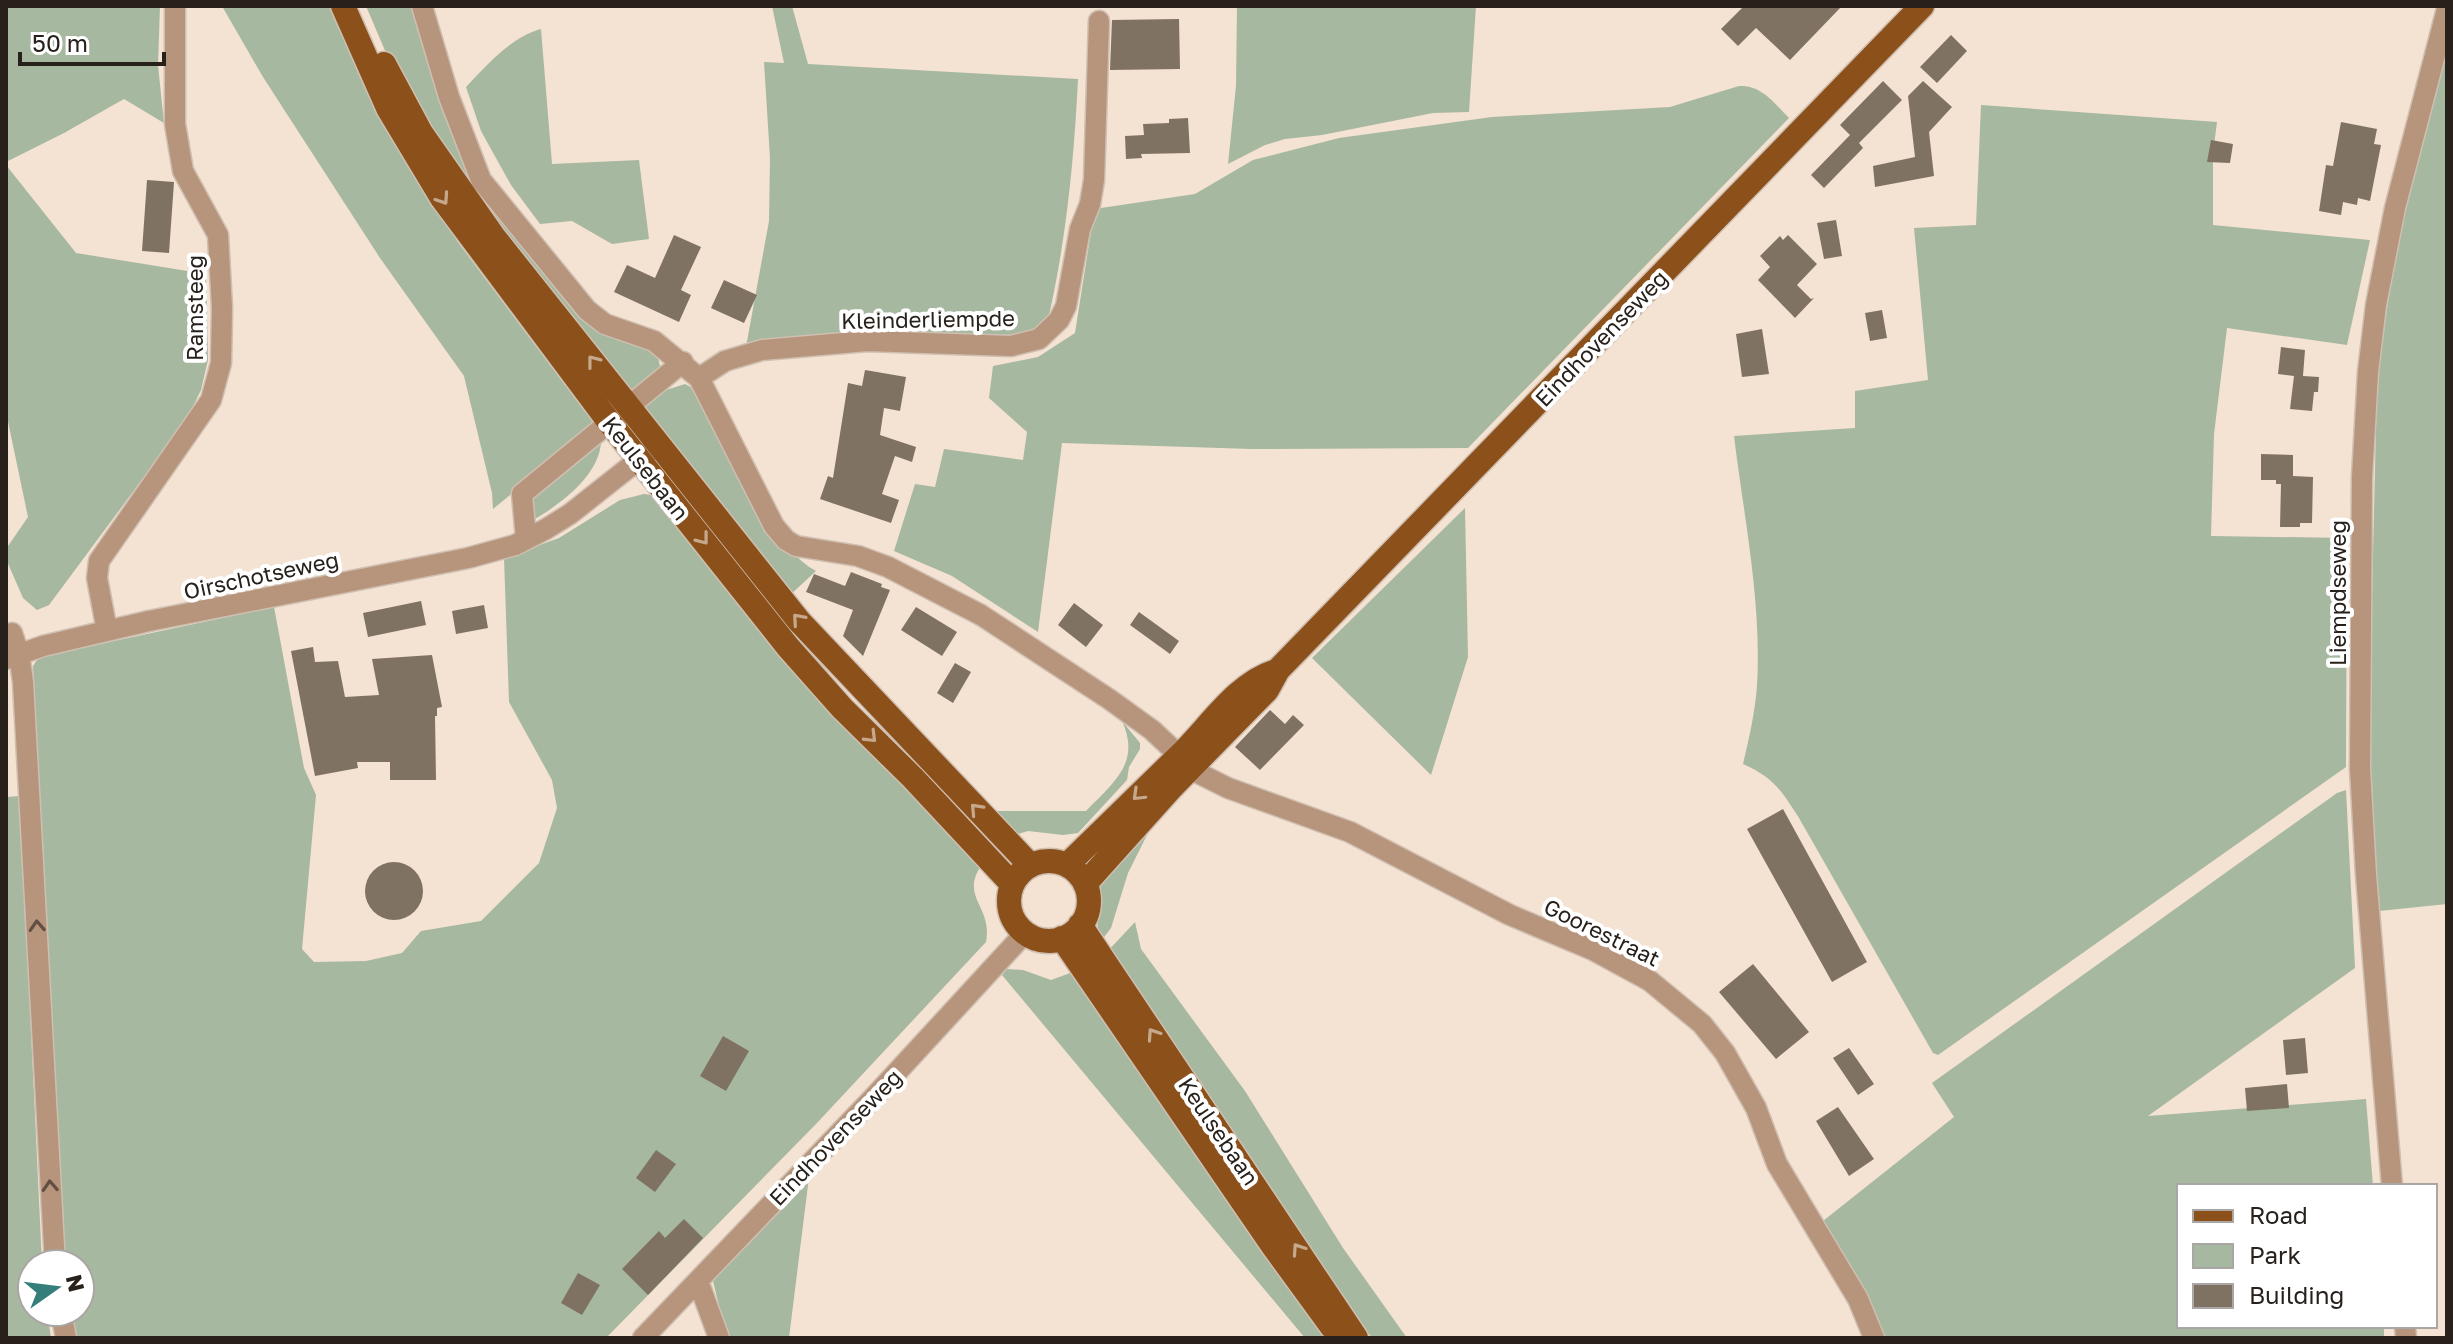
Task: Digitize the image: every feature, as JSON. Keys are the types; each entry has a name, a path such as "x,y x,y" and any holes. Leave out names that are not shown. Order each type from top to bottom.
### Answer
{"main road":[{"name":"Keulsebaan","path":"343,6 388,108 442,198 649,452 788,647 842,708 1012,884"},
{"name":"Keulsebaan","path":"360,6 384,65 429,144 620,415"},
{"name":"Eindhovenseweg","path":"1085,884 1255,679 1278,670 1922,6"},
{"name":"Keulsebaan","path":"649,452 799,621 1030,865"},
{"name":"Eindhovenseweg","path":"1067,865 1186,761"},
{"path":"1044,861 1067,865 1085,884 1088,904 1071,932 1044,940 1025,933 1015,923 1009,907 1012,884 1030,865 1044,861"},
{"name":"Keulsebaan","path":"1071,932 1273,1246 1343,1338"},
{"name":"Keulsebaan","path":"1071,932 1356,1338"}],"street":[{"name":"Ramsteeg","path":"107,631 97,578 99,561 211,400 221,363 218,235 183,171 175,124 175,6"},
{"path":"422,6 449,97 481,180 587,310 605,324 654,341 699,378 774,526 786,540 796,546 858,556 888,567 967,607 1109,699 1152,730 1186,761"},
{"name":"Liempdseweg","path":"2392,1184 2360,768 2362,477 2368,372 2376,305 2395,208 2447,9"},
{"name":"Kleinderliempde","path":"699,378 725,361 762,350 867,341 1011,346 1039,339 1051,330 1066,306 1080,229 1090,204 1094,180 1099,21"},
{"path":"526,539 522,494 683,362"},
{"name":"Oirschotseweg","path":"13,656 107,631 468,558 526,539 570,514 649,452"},
{"path":"12,633 54,1248"},
{"name":"Goorestraat","path":"1186,761 1198,773 1228,788 1350,832 1510,915 1631,969 1670,995 1710,1034 1744,1082 1777,1164 1858,1299 1874,1338"},
{"name":"Eindhovenseweg","path":"643,1338 874,1097 1025,933"},
{"path":"698,1281 719,1338"}],"green space":[{"path":"6,6 160,6 158,65 164,123 124,99 6,162"},
{"path":"222,6 338,6 457,241 595,425 493,509 492,493 464,376 380,258 263,77"},
{"path":"366,6 414,6 448,117 571,304 657,354 661,370 632,400 496,229 398,81"},
{"path":"772,6 792,6 808,64 1078,79 1068,201 1048,320 1028,334 997,341 914,332 845,334 746,347 769,221 770,158 764,62 784,63"},
{"path":"1237,6 1476,6 1469,112 1433,113 1322,135 1285,139 1265,145 1228,164 1236,86"},
{"path":"541,29 552,164 639,160 649,239 612,244 572,221 540,224 511,185 481,131 466,87 510,45"},
{"path":"2447,49 2447,904 2379,911 2368,767 2377,384 2391,279 2406,206"},
{"path":"1739,86 1761,92 1789,118 1468,448 1252,449 1062,443 1038,632 952,576 894,551 915,484 935,487 944,449 1023,460 1027,432 989,398 993,366 1038,357 1075,333 1094,212 1101,208 1195,194 1253,160 1339,138 1492,117 1670,107"},
{"path":"1981,105 2217,122 2213,153 2213,225 2370,240 2347,345 2227,328 2214,434 2211,536 2347,538 2346,767 1938,1055 1933,1053 1787,800 1770,780 1743,764 1755,706 1758,655 1755,592 1734,436 1855,428 1855,391 1928,380 1914,228 1976,225"},
{"path":"6,165 76,253 206,274 208,360 201,390 187,419 49,605 37,610 23,598 6,559 6,549 28,517 6,412"},
{"path":"685,384 696,390 748,490 780,539 816,571 788,597 640,410 666,390"},
{"path":"601,438 595,463 578,486 533,520 532,501 535,495"},
{"path":"644,494 657,496 983,863 974,884 985,919 986,942 816,1124 606,1338 70,1338 68,1328 96,1328 96,1248 60,1248 33,666 39,657 274,607 304,768 316,795 302,949 314,962 366,961 402,953 421,931 481,921 539,863 557,808 552,780 509,702 504,558 559,538 620,500"},
{"path":"1465,508 1468,657 1431,775 1312,658"},
{"path":"1122,721 1140,743 1140,749 1129,767 1127,780 1078,833 1063,835 1028,831 1018,834 984,811 1086,811 1122,771 1128,749"},
{"path":"2346,790 2355,968 2148,1116 2366,1099 2373,1184 2177,1184 2177,1328 2384,1328 2384,1338 1884,1338 1857,1279 1823,1221 1954,1117 1932,1083 2337,793"},
{"path":"20,796 41,1248 16,1248 16,1328 49,1328 51,1338 6,1338 6,797"},
{"path":"1154,821 1128,873 1111,928 1101,941 1095,878"},
{"path":"1135,922 1141,949 1245,1091 1343,1248 1407,1338 1372,1338 1267,1195 1106,953"},
{"path":"1007,969 1023,970 1051,980 1073,972 1336,1338 1305,1338 1002,975"},
{"path":"809,1177 789,1338 727,1338 712,1277"}],"building":[{"path":"1744,6 1842,6 1790,60 1756,28 1738,46 1721,29"},
{"path":"1179,19 1180,69 1110,70 1112,20"},
{"path":"1951,35 1967,51 1937,83 1920,67"},
{"path":"1883,81 1902,100 1859,143 1863,148 1824,188 1811,175 1850,135 1840,125"},
{"path":"1923,81 1952,107 1929,132 1934,176 1875,187 1873,166 1915,157 1908,96"},
{"path":"1188,118 1190,153 1141,154 1142,158 1126,159 1125,136 1144,135 1143,124 1169,123 1169,119"},
{"path":"2341,122 2377,129 2374,144 2381,145 2370,201 2358,198 2357,205 2343,202 2341,215 2319,211 2326,165 2333,166"},
{"path":"2211,140 2233,144 2230,163 2207,162"},
{"path":"147,180 174,182 169,253 142,251"},
{"path":"1836,220 1842,256 1824,259 1817,223"},
{"path":"674,235 701,247 681,290 691,295 679,322 614,292 627,265 655,278"},
{"path":"1788,235 1817,264 1797,285 1811,299 1814,298 1795,318 1758,280 1770,267 1760,256 1780,236 1783,240"},
{"path":"724,280 757,295 744,323 711,308"},
{"path":"1882,310 1887,338 1870,341 1865,313"},
{"path":"1762,329 1769,374 1742,377 1736,334"},
{"path":"2281,347 2305,350 2303,376 2319,377 2312,411 2290,409 2294,376 2278,374"},
{"path":"865,370 906,377 900,411 884,408 880,435 916,447 912,462 895,456 882,494 899,500 891,523 820,499 828,476 833,478 848,383 862,386"},
{"path":"2261,454 2293,455 2293,476 2313,477 2312,523 2300,523 2300,527 2280,527 2281,484 2276,484 2276,480 2261,480"},
{"path":"851,572 890,590 863,656 843,636 853,610 806,592 814,574 845,586"},
{"path":"421,601 426,625 368,637 363,613"},
{"path":"1074,603 1103,625 1086,647 1058,625"},
{"path":"484,605 488,628 456,634 452,611"},
{"path":"916,607 957,632 942,656 901,630"},
{"path":"1139,612 1179,641 1170,654 1130,625"},
{"path":"313,647 315,662 338,661 345,697 379,695 372,659 432,655 442,707 437,708 435,716 436,780 390,780 390,762 357,762 358,768 315,776 291,651"},
{"path":"955,663 971,672 953,703 937,693"},
{"path":"1270,710 1285,724 1293,715 1304,725 1260,770 1235,747"},
{"path":"1783,809 1867,962 1832,982 1747,829"},
{"path":"394,862 415,870 423,891 415,912 394,920 373,912 365,891 373,870"},
{"path":"1753,964 1809,1032 1776,1059 1719,992"},
{"path":"723,1036 749,1051 726,1091 700,1076"},
{"path":"2305,1038 2308,1073 2286,1075 2283,1040"},
{"path":"1849,1048 1874,1084 1858,1095 1833,1058"},
{"path":"2287,1084 2289,1108 2247,1111 2245,1088"},
{"path":"1838,1107 1874,1159 1849,1176 1816,1121"},
{"path":"656,1150 676,1164 655,1192 636,1178"},
{"path":"684,1219 703,1238 648,1295 622,1269 659,1231 665,1238"},
{"path":"578,1273 600,1285 582,1315 561,1303"}]}
